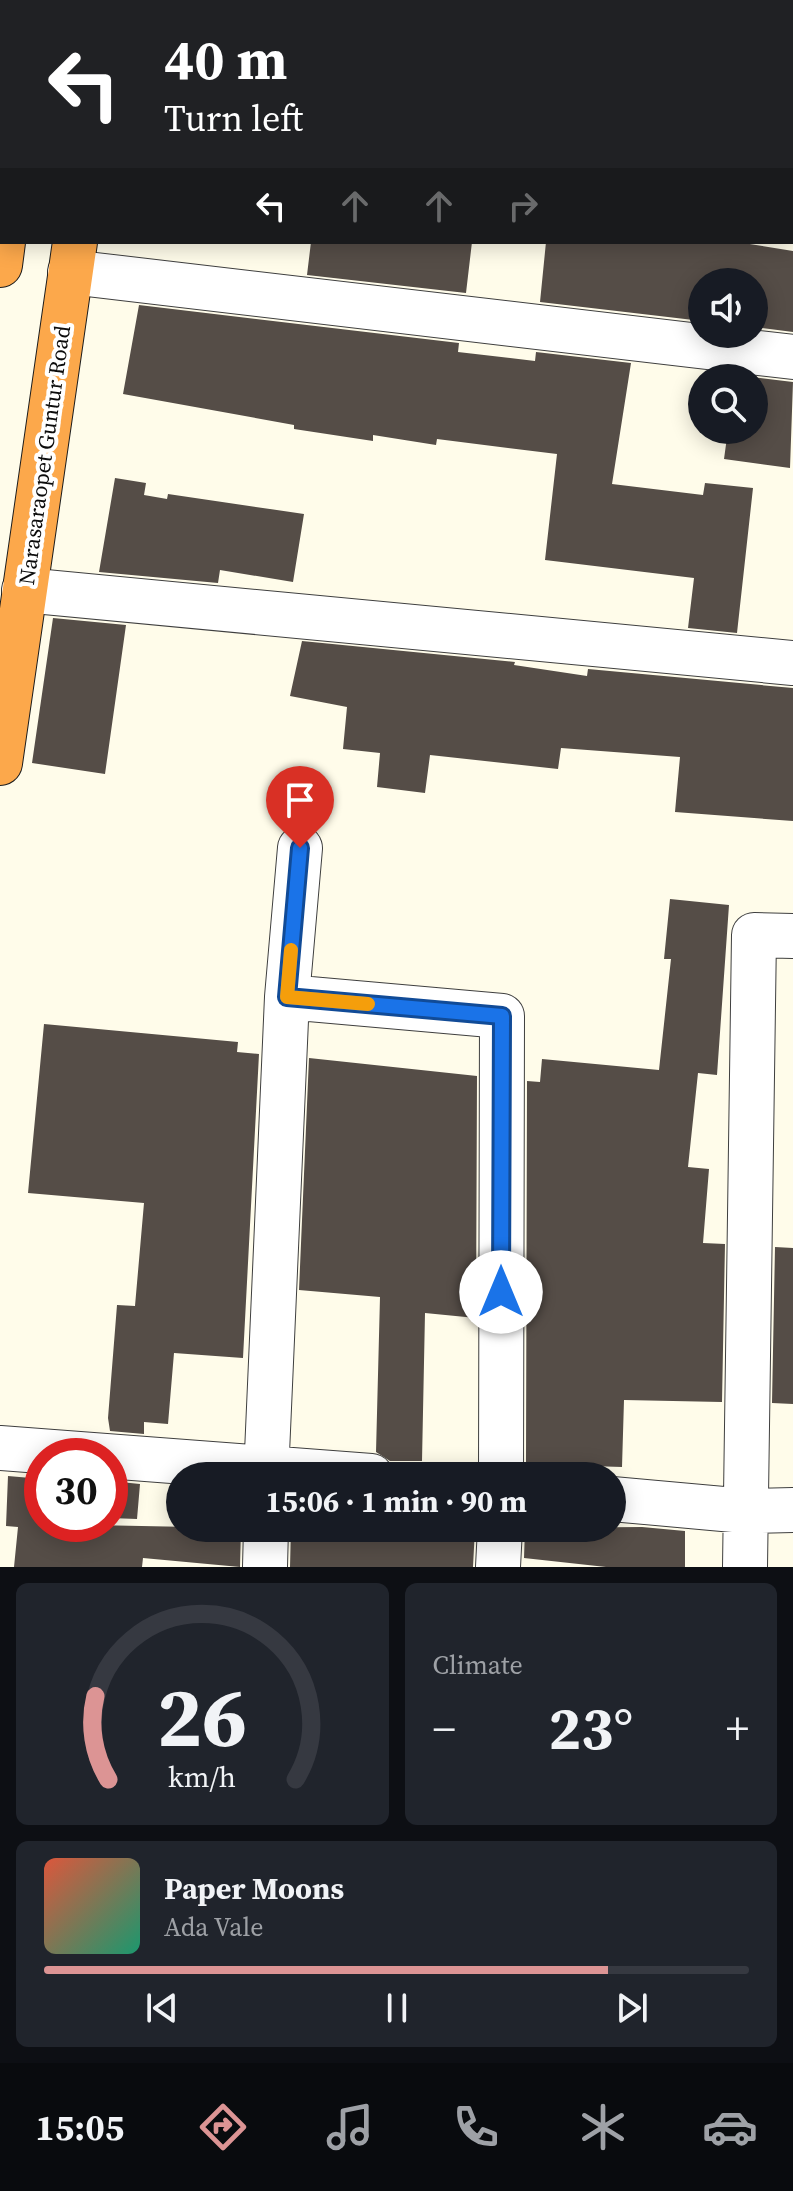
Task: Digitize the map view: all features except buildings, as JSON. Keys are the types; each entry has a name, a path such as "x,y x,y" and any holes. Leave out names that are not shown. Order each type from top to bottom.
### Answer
{"highway":[{"path":"0,265 3,244"},
{"name":"Narasaraopet Guntur Road","path":"0,763 72,257"}],"street":[{"path":"72,257 793,357"},
{"path":"24,590 793,663"},
{"path":"266,1462 287,997 300,848"},
{"path":"745,1567 754,935 793,936"},
{"path":"287,997 502,1016 501,1462"},
{"path":"0,1448 166,1462"},
{"path":"626,1500 745,1511 793,1510"},
{"path":"265,1567 266,1542"},
{"path":"498,1567 499,1542"}],"slow traffic":[{"path":"291,950 287,997 368,1004"}],"route":[{"path":"300,848 287,997 502,1016 501,1292"}]}
